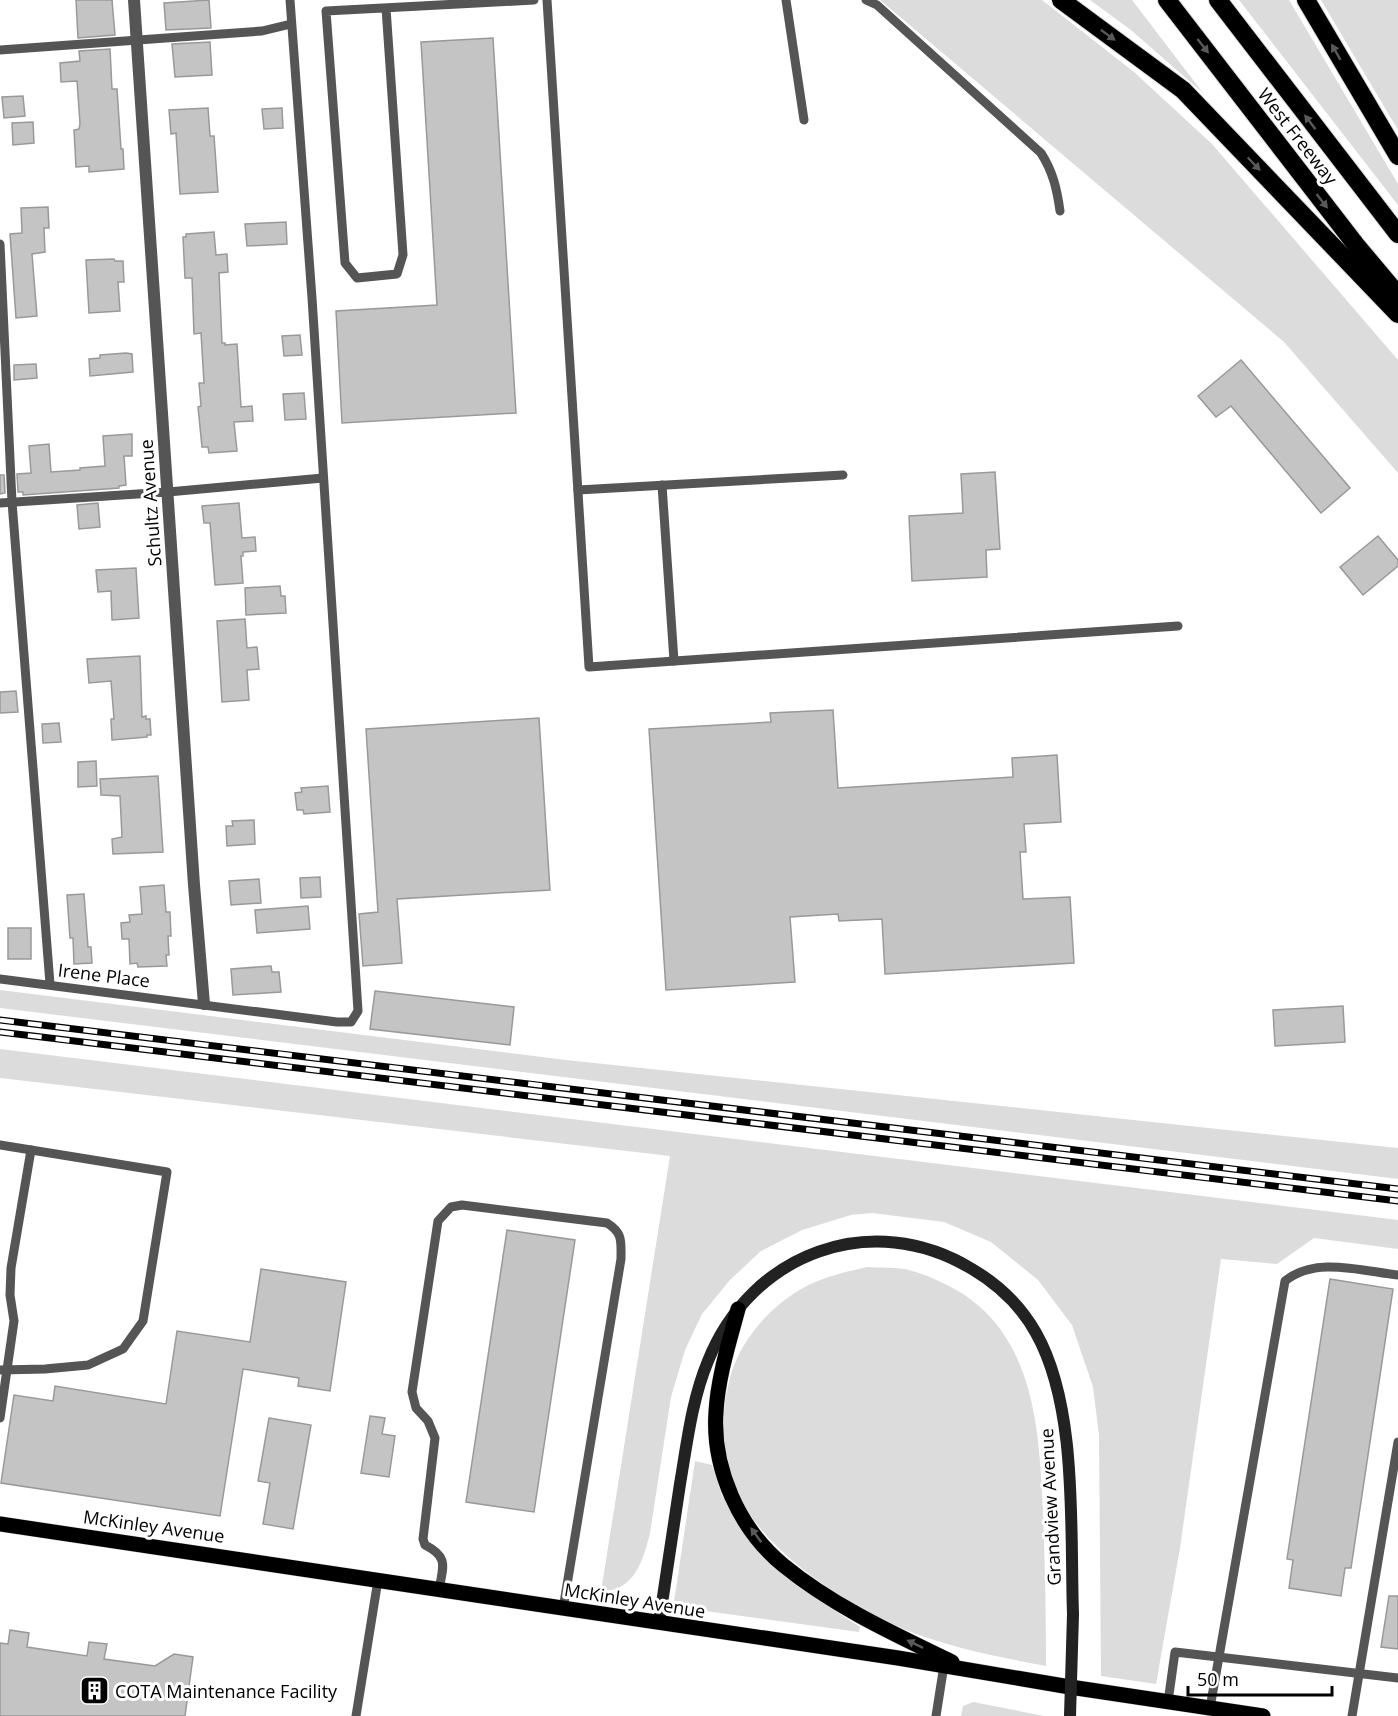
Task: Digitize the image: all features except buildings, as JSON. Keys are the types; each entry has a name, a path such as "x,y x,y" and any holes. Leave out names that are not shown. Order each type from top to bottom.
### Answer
{"highway":[{"path":"1061,0 1183,90 1398,314"},
{"name":"West Freeway","path":"1167,0 1349,236 1398,295"},
{"name":"West Freeway","path":"1218,0 1398,234"},
{"path":"1306,0 1398,156"}],"main road":[{"name":"Grandview Avenue","path":"659,1623 684,1458 698,1392 708,1360 738,1309 767,1280 811,1254 835,1246 868,1240 916,1245 944,1253 982,1275 1006,1293 1036,1334 1047,1355 1059,1394 1067,1442 1072,1614 1070,1716"},
{"path":"738,1309 716,1411 716,1443 721,1470 732,1498 747,1523 781,1564 800,1578 867,1621 968,1670"},
{"name":"McKinley Avenue","path":"0,1524 944,1665 1263,1716"}],"street":[{"name":"Schultz Avenue","path":"134,0 204,1004"}],"lane":[{"path":"0,503 168,492 323,478 290,0"},
{"path":"386,8 404,255 397,274 357,278 345,263 326,11 443,2 534,0"},
{"path":"547,0 589,667 1178,626"},
{"path":"786,0 804,120"},
{"path":"866,0 877,6 1041,153 1050,167 1055,182 1060,211"},
{"path":"0,50 262,32 291,24"},
{"path":"0,243 12,502 50,984"},
{"path":"578,490 843,474"},
{"name":"Irene Place","path":"0,979 351,1022 358,1011 323,478"},
{"path":"662,485 674,661"},
{"path":"0,1145 167,1172 143,1321 123,1349 88,1365 4,1370"},
{"path":"0,1418 4,1370 14,1321 10,1295 12,1268 32,1150"},
{"path":"439,1590 442,1557 434,1549 425,1545 423,1539 435,1438 428,1421 416,1408 412,1392 438,1221 451,1207 462,1204 607,1223 616,1229 621,1239 621,1259 563,1608"},
{"path":"1210,1708 1285,1281 1291,1276 1314,1267 1398,1275"},
{"path":"1352,1716 1398,1442"},
{"path":"356,1716 378,1580"},
{"path":"1168,1702 1175,1652 1398,1678"},
{"path":"936,1716 944,1665"}],"shaded area":[{"path":"880,0 1042,0 1134,72 1212,144 1398,360 1398,473 1284,342"},
{"path":"1090,0 1132,0 1203,93 1131,30"},
{"path":"1239,0 1289,0 1398,184 1398,205"},
{"path":"1321,0 1398,0 1398,130"},
{"path":"0,990 566,1060 1398,1148 1398,1179 0,1008"},
{"path":"0,1049 1398,1220 1398,1249 1314,1238 1277,1264 1221,1259 1180,1548 1156,1684 1101,1676 1099,1435 1093,1387 1072,1325 1038,1280 991,1242 944,1222 872,1213 851,1215 802,1230 761,1251 730,1280 702,1314 685,1350 671,1397 650,1533 643,1556 637,1571 627,1583 601,1592 670,1156 0,1078"},
{"path":"867,1267 904,1269 947,1285 976,1304 998,1326 1015,1353 1026,1382 1039,1445 1044,1530 1046,1666 940,1642 863,1610 796,1564 773,1543 754,1520 739,1496 729,1470 724,1442 724,1411 734,1365 748,1338 779,1305 803,1288 842,1273"},
{"path":"695,1461 712,1465 722,1495 741,1528 769,1562 794,1584 860,1627 859,1632 683,1608 674,1602"},
{"path":"973,1702 1044,1716 961,1716 963,1706"}],"railway":[{"path":"0,1020 1398,1189"},
{"path":"0,1032 1398,1201"}],"place":[{"name":"COTA Maintenance Facility","path":"94,1691"}]}
